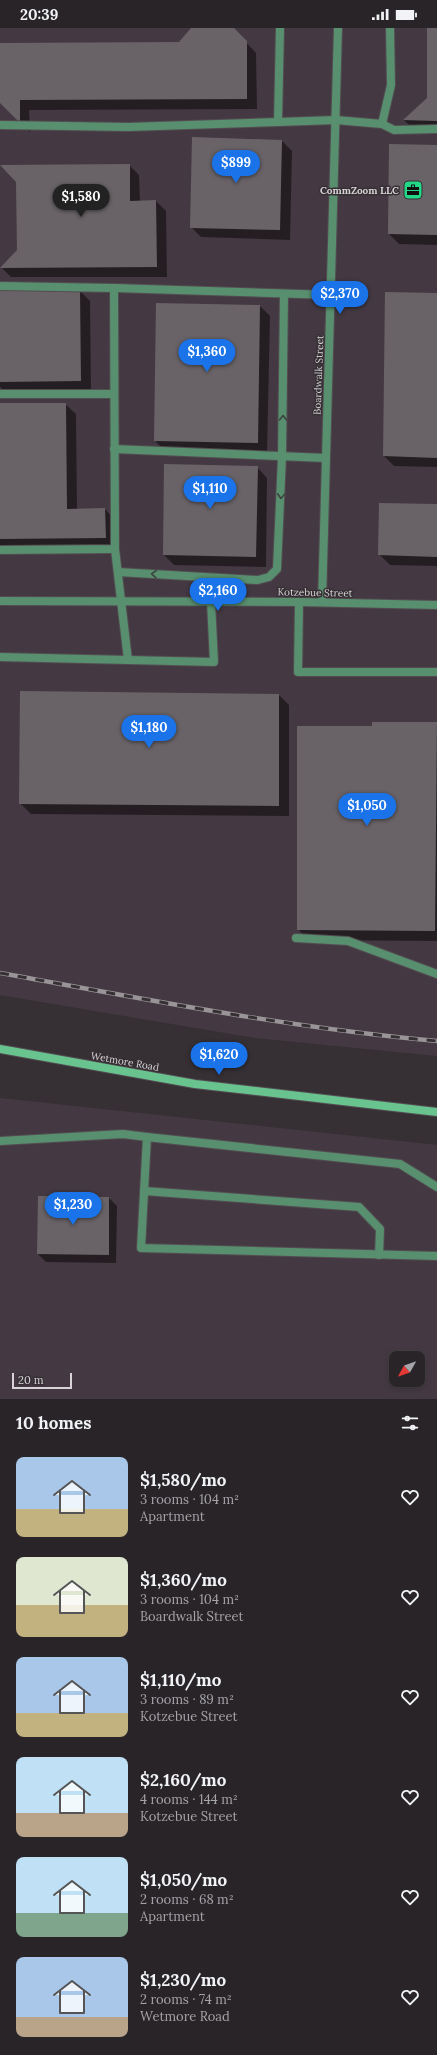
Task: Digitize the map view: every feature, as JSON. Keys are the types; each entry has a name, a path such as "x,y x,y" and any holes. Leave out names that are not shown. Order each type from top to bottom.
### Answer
{"main road":[{"name":"Wetmore Road","path":"0,1049 195,1084 437,1112"}],"street":[{"path":"278,122 280,28"},
{"name":"Boardwalk Street","path":"322,602 338,28"},
{"path":"382,124 391,85 390,28"},
{"path":"0,125 128,127 336,120 382,124 394,130 437,129"},
{"path":"0,286 331,295"},
{"path":"114,288 115,549 128,660"},
{"path":"118,572 258,580 269,577 277,569 282,457 284,294"},
{"path":"0,394 114,394"},
{"path":"114,450 326,458"},
{"path":"0,550 115,549"},
{"name":"Kotzebue Street","path":"0,601 322,602 437,605"},
{"path":"0,657 214,662 211,602"},
{"path":"299,602 298,672 437,672"},
{"path":"296,938 348,941 437,974"},
{"path":"0,1141 123,1134 400,1164 437,1187"},
{"path":"147,1137 140,1248 437,1256"},
{"path":"144,1191 359,1207 380,1229 379,1254"}],"shaded area":[{"path":"0,28 437,28 437,1056 255,1038 0,995"},
{"path":"0,1098 437,1145 437,1399 0,1399"}],"building":[{"path":"191,28 234,28 247,41 247,99 20,100 20,123 0,103 0,43 179,42"},
{"path":"427,28 437,28 437,121 403,120 427,98"},
{"path":"192,137 282,140 280,230 190,228"},
{"name":"CommZoom LLC","path":"389,144 437,145 437,235 388,234"},
{"path":"130,164 130,201 156,200 157,267 0,268 17,250 16,182 0,165"},
{"path":"0,290 80,290 81,381 0,382"},
{"path":"385,292 437,293 437,458 383,456"},
{"path":"156,303 260,305 258,443 154,441"},
{"path":"0,403 66,403 67,509 105,508 106,538 0,539"},
{"path":"164,464 258,466 256,557 163,555"},
{"path":"379,503 437,504 437,557 378,555"},
{"path":"20,691 279,694 279,806 19,804"},
{"path":"372,722 437,722 435,931 297,930 297,726 372,726"},
{"path":"38,1196 109,1197 109,1255 37,1254"}],"railway":[{"path":"0,973 163,1003 272,1021 327,1029 437,1041"}],"place":[{"name":"CommZoom LLC","path":"413,190"}]}
